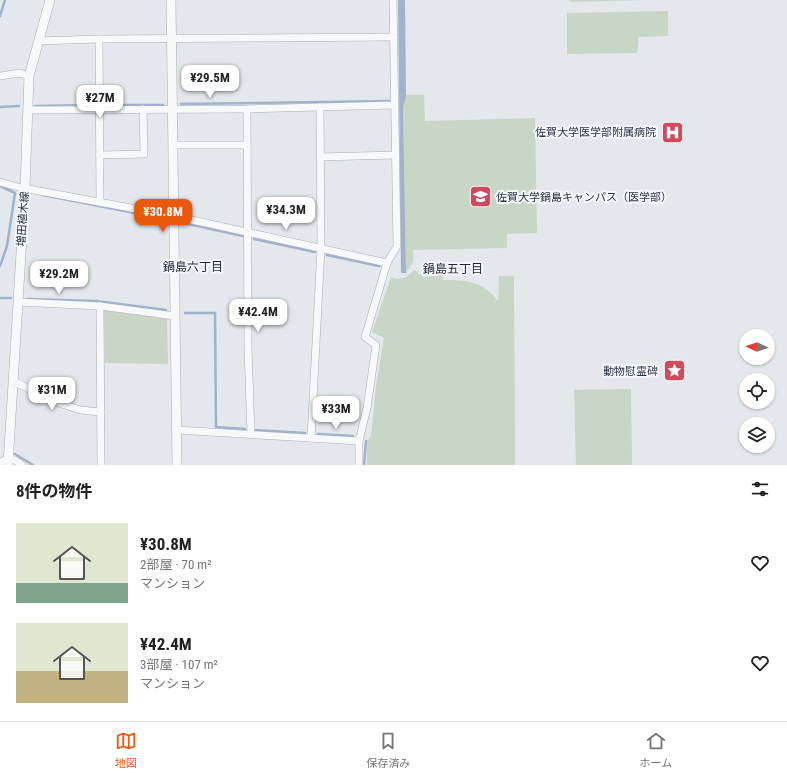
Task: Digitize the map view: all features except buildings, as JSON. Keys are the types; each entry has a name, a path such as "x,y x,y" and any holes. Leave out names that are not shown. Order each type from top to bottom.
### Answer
{"street":[{"name":"増田植木線","path":"5,462 13,381 18,302 25,188 29,76 50,0"},
{"path":"171,0 177,465"},
{"path":"358,465 359,441 367,408 376,345 365,336 387,263 397,246 393,0"},
{"path":"38,40 394,37"},
{"path":"99,40 100,202"},
{"path":"0,76 20,73 29,76"},
{"path":"28,110 173,108 247,109 394,105"},
{"path":"311,438 321,248 320,107"},
{"path":"100,154 144,154 143,109"},
{"path":"247,109 248,348 251,434"},
{"path":"173,145 247,145"},
{"path":"320,157 395,155"},
{"path":"0,182 174,216 387,263"},
{"path":"18,302 100,306 175,316"},
{"path":"100,306 101,465"},
{"path":"13,381 56,402 80,410 101,412"},
{"path":"176,430 359,441"},
{"path":"5,462 15,460 22,465"}],"green space":[{"path":"569,0 647,0 571,2"},
{"path":"668,11 668,36 639,37 637,53 567,54 567,13"},
{"path":"406,95 424,95 425,121 535,118 537,233 507,234 507,248 413,250 413,262 406,273 403,105"},
{"path":"414,270 424,277 442,274 443,280 459,280 474,283 486,289 498,301 499,276 514,276 515,465 367,465 367,441 371,436 376,386 384,338 372,332 391,277 401,279"},
{"path":"104,310 167,319 168,364 105,363"},
{"path":"631,389 632,465 576,465 574,390"}],"water":[{"path":"398,0 405,0 406,95 403,106 406,273 401,273"}],"waterway":[{"path":"0,16 5,0"},
{"path":"181,104 389,101"},
{"path":"35,106 94,105"},
{"path":"104,105 163,105"},
{"path":"0,107 19,106"},
{"path":"0,186 15,193 7,246 0,266"},
{"path":"43,195 165,219"},
{"path":"183,223 243,236"},
{"path":"254,239 315,252"},
{"path":"327,255 379,266"},
{"path":"0,298 11,298"},
{"path":"27,299 96,301 166,310"},
{"path":"185,313 215,313 216,427 245,429"},
{"path":"256,430 305,433"},
{"path":"318,434 353,436"},
{"path":"364,465 366,441"},
{"path":"15,454 33,465"}],"place":[{"name":"佐賀大学医学部附属病院","path":"672,132"},
{"name":"佐賀大学鍋島キャンパス（医学部）","path":"480,197"},
{"name":"動物慰霊碑","path":"674,371"}],"district":[{"name":"鍋島六丁目","path":"193,267"},
{"name":"鍋島五丁目","path":"453,269"}]}
